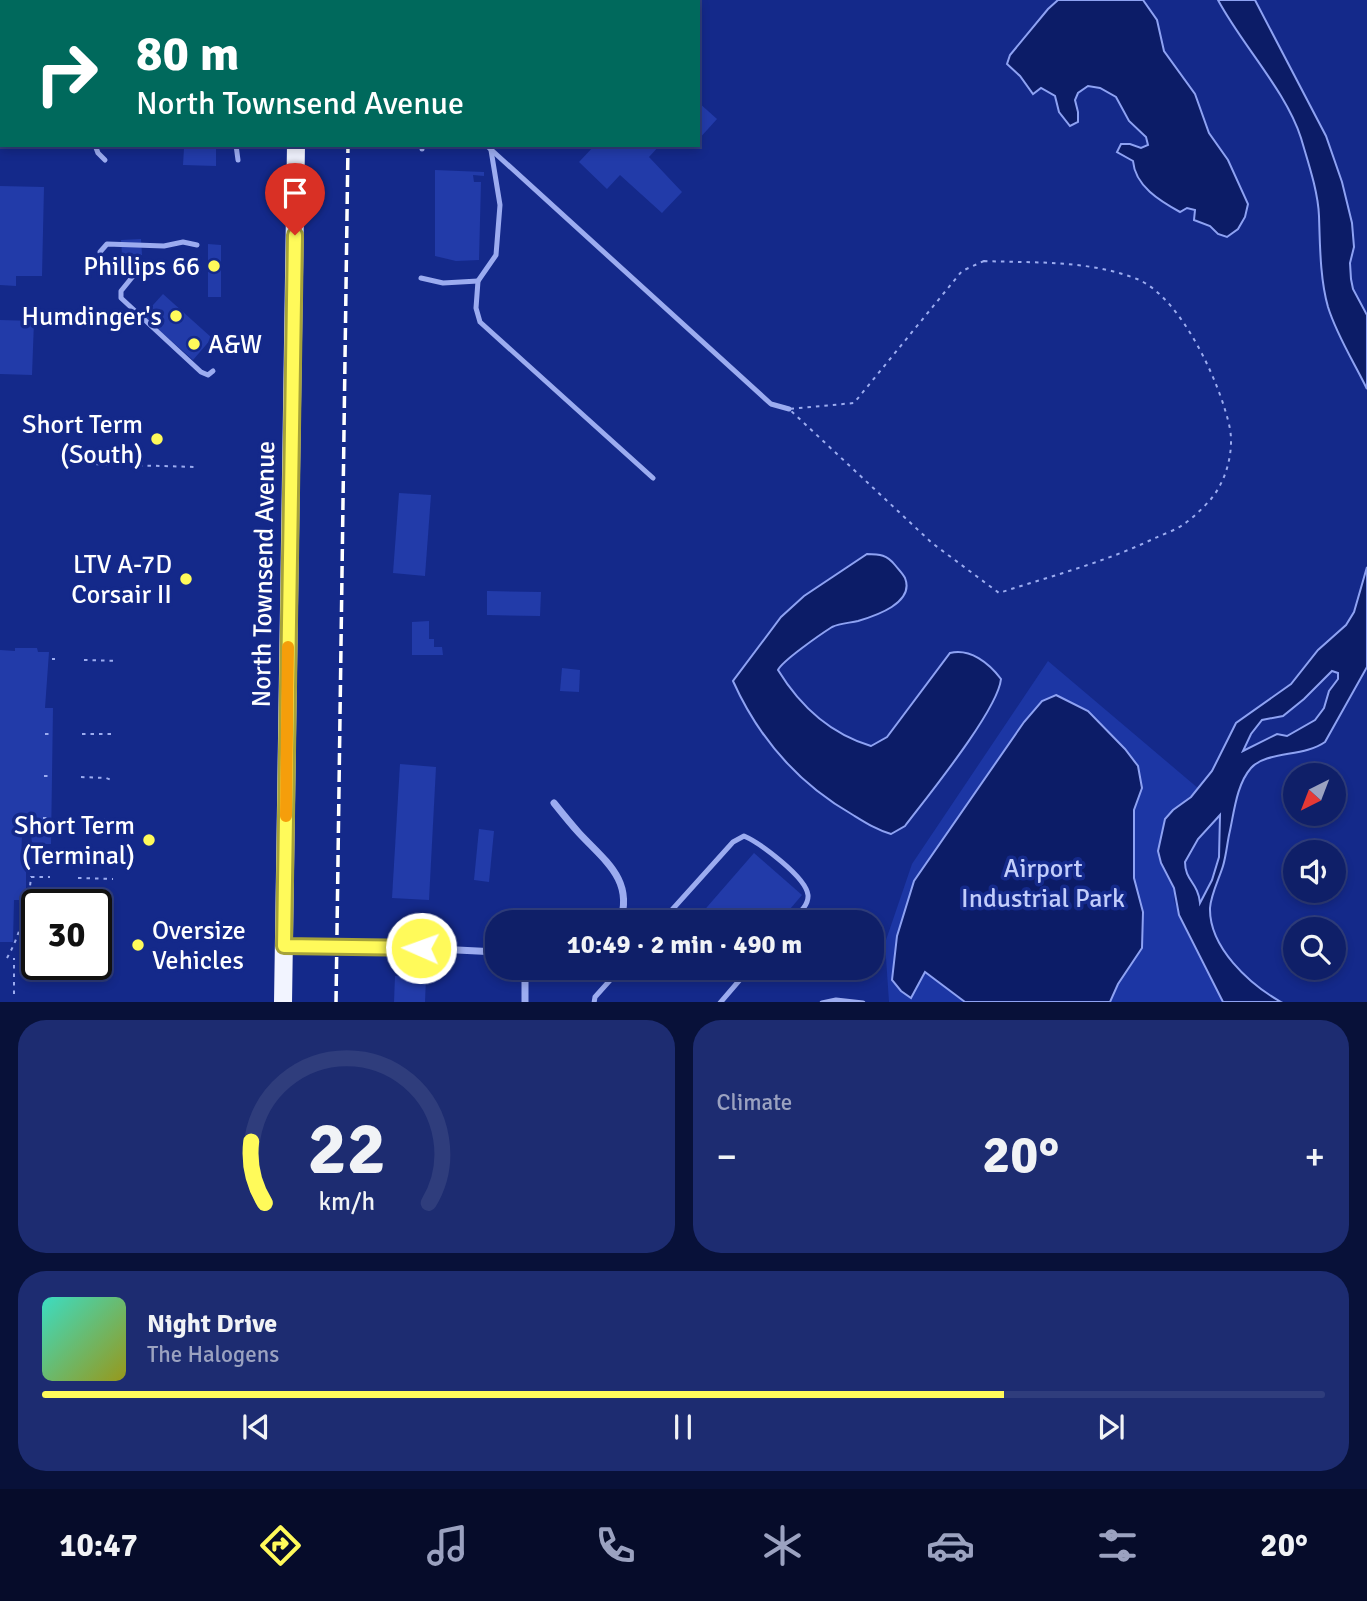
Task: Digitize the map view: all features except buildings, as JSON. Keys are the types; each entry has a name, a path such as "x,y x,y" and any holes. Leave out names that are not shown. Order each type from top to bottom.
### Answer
{"highway":[{"name":"North Townsend Avenue","path":"283,1002 296,147"}],"street":[{"path":"554,803 608,862 625,897 622,910"},
{"path":"284,946 378,946 485,951"},
{"path":"525,980 525,1002"}],"lane":[{"path":"96,147 105,160"},
{"path":"236,147 238,160"},
{"path":"489,148 500,205 496,255 478,281 476,308 480,322 653,478"},
{"path":"489,148 771,404 789,409"},
{"path":"111,272 104,264 100,252 107,244 164,246 183,242 197,245"},
{"path":"134,275 121,291 121,298 201,372 208,375 213,371"},
{"path":"421,278 443,283 478,281"},
{"path":"672,910 733,842 744,836 758,842 801,881 808,894 806,905 801,910"},
{"path":"594,1002 611,980"},
{"path":"721,1002 740,980"},
{"path":"827,1002 854,1002"}],"path":[{"path":"984,261 1056,263 1101,269 1138,280 1160,292 1185,322 1213,377 1230,430 1230,464 1212,497 1184,524 1133,549 999,593 932,543 789,409 854,403 962,271 984,261"},
{"path":"88,464 197,467"},
{"path":"84,660 118,661"},
{"path":"45,734 53,734"},
{"path":"82,734 116,734"},
{"path":"44,776 52,776"},
{"path":"80,776 114,781"},
{"path":"43,818 51,818"},
{"path":"79,819 113,820"},
{"path":"7,958 16,941 16,933 29,897 31,877 50,877"},
{"path":"78,878 113,879"},
{"path":"14,958 14,994"}],"green space":[{"name":"Airport Industrial Park","path":"1048,661 1199,789 1173,810 1161,863 1174,888 1174,901 1188,934 1223,1002 889,1002 885,943 912,864"}],"shaded area":[{"path":"1058,0 1143,0 1157,20 1164,51 1195,94 1209,133 1228,160 1248,204 1238,229 1227,237 1218,234 1210,226 1194,220 1195,210 1187,208 1180,212 1157,198 1143,185 1133,161 1117,152 1121,144 1141,148 1148,145 1146,137 1129,121 1116,97 1100,88 1088,86 1078,93 1075,100 1078,122 1070,126 1059,112 1055,96 1041,88 1033,94 1007,64 1010,55"},
{"path":"1218,0 1255,0 1326,136 1342,182 1352,223 1354,247 1350,263 1353,289 1367,315 1367,389 1341,339 1325,296 1317,197 1301,138 1285,103"},
{"path":"867,554 883,556 892,562 905,578 907,587 904,595 883,612 832,627 781,666 778,670 807,707 843,734 871,746 887,737 950,653 965,653 979,658 1001,679 988,711 960,753 905,826 891,834 872,826 833,802 797,774 755,722 733,681 781,617 804,596"},
{"path":"1367,567 1367,667 1325,742 1307,750 1266,759 1251,768 1246,775 1236,800 1224,862 1210,908 1216,937 1233,963 1256,985 1281,1002 1223,1002 1179,915 1174,888 1161,863 1158,851 1165,819 1191,797 1212,771 1236,723 1291,684 1318,650 1346,625 1354,612","holes":["1332,671 1338,673 1338,679 1315,720 1287,736 1277,734 1243,751 1262,720 1283,716","1220,815 1219,857 1212,880 1200,903 1185,862 1198,839"]},
{"name":"Airport Industrial Park","path":"1056,695 1088,711 1138,766 1142,788 1134,810 1134,878 1143,912 1142,948 1118,984 1110,1002 965,1002 925,972 911,998 892,980 897,936 914,881 1024,722 1042,701"}],"railway":[{"path":"336,1002 348,147"}],"slow traffic":[{"path":"286,816 288,647"}],"place":[{"name":"Phillips 66","path":"214,266"},
{"name":"Humdinger's","path":"176,316"},
{"name":"A&W","path":"194,344"},
{"name":"Short Term (South)","path":"157,439"},
{"name":"LTV A-7D Corsair II","path":"186,579"},
{"name":"Short Term (Terminal)","path":"149,840"},
{"name":"Oversize Vehicles","path":"138,945"}],"route":[{"path":"295,235 284,946 421,948"}]}
